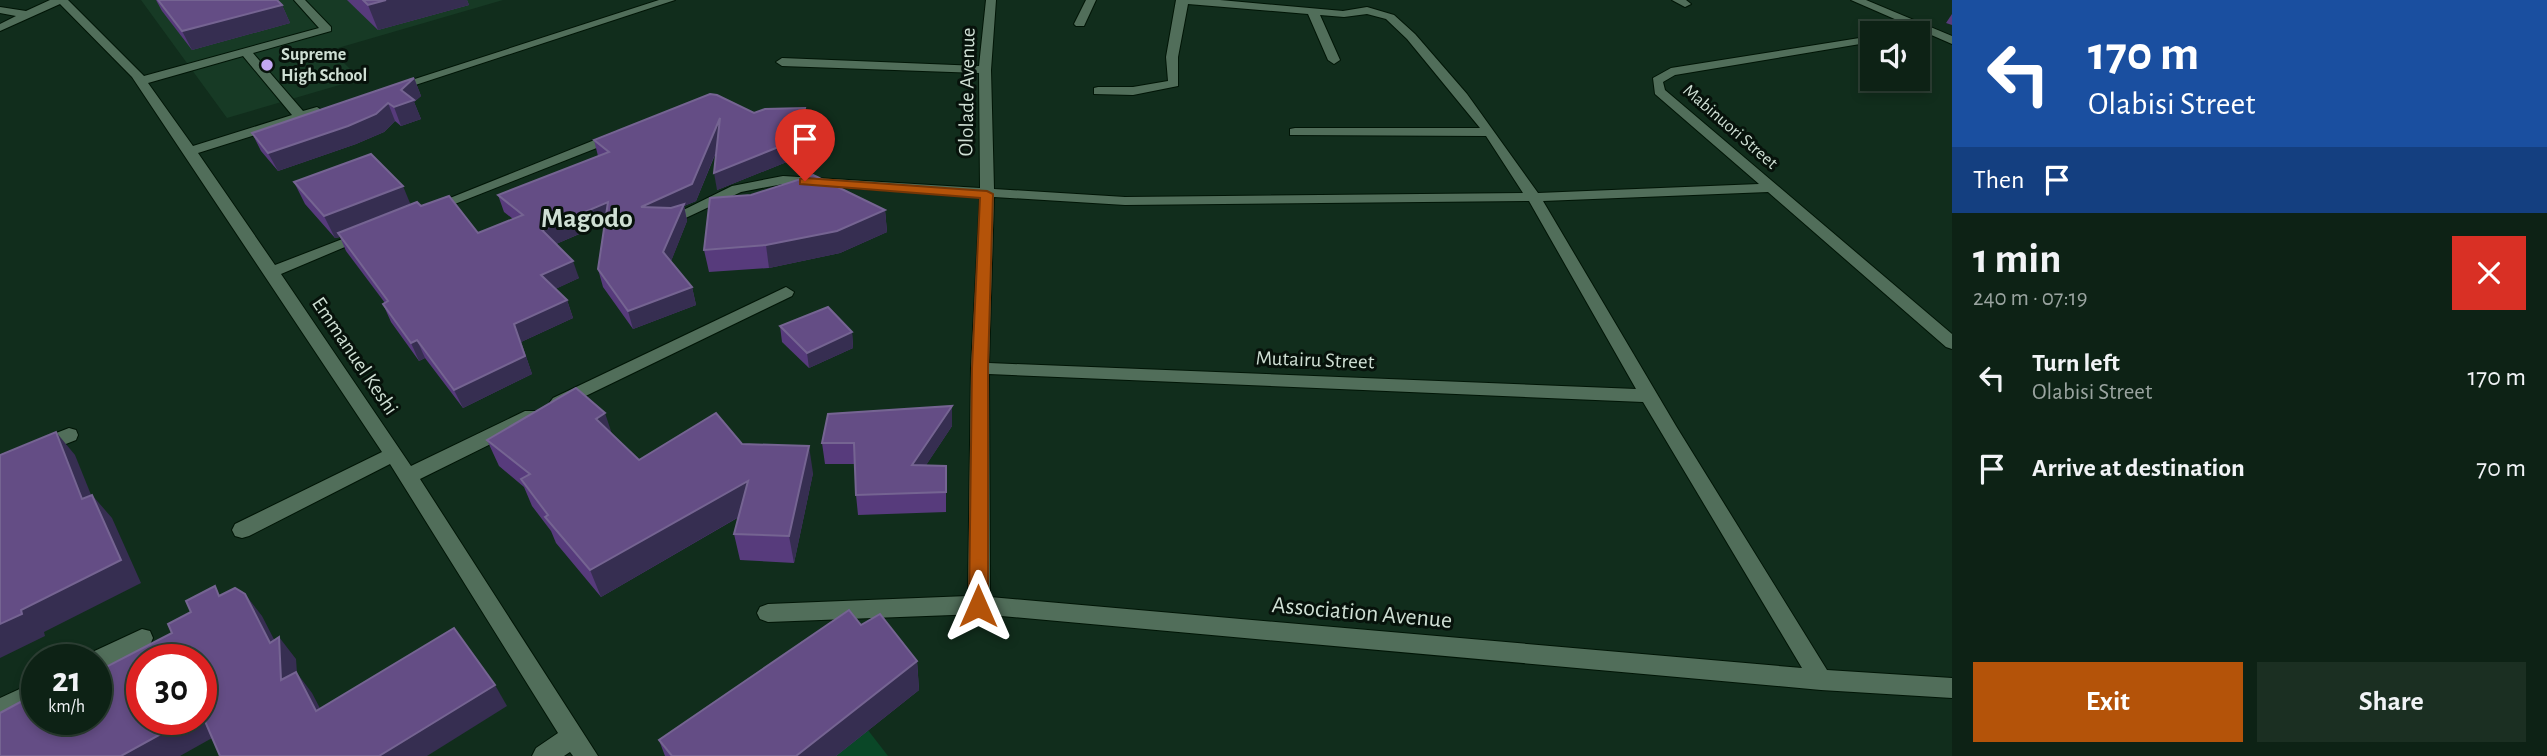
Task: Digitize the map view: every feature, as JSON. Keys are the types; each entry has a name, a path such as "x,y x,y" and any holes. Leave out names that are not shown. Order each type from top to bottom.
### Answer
{"street":[{"path":"0,28 60,0"},
{"name":"Emmanuel Keshi","path":"60,0 101,35 139,78 190,151 394,454 579,746"},
{"path":"139,78 327,29 299,0"},
{"path":"377,93 670,0"},
{"name":"Ololade Avenue","path":"978,606 980,368 987,194 985,70 991,0"},
{"path":"1080,24 1091,0"},
{"path":"1098,91 1133,91 1174,83 1172,57 1182,0 1284,4 1312,11 1379,13 1391,17 1466,97 1487,132 1534,197 1649,397 1821,680"},
{"path":"1856,0 1904,21"},
{"path":"0,9 27,15"},
{"path":"1312,11 1334,60"},
{"path":"139,78 319,21"},
{"path":"1930,32 1952,40"},
{"name":"Mabinuori Street","path":"1860,41 1681,70 1657,80 1659,91 1952,343"},
{"path":"246,52 300,116"},
{"path":"782,62 985,70"},
{"path":"190,151 326,108"},
{"path":"421,213 635,128"},
{"path":"1295,132 1487,132"},
{"path":"670,220 737,189 783,180 1125,201 1534,197 1772,188"},
{"path":"272,272 383,228"},
{"path":"408,476 786,292"},
{"name":"Mutairu Street","path":"980,368 1649,397"},
{"path":"0,463 69,435"},
{"path":"242,530 394,454"},
{"name":"Association Avenue","path":"768,613 978,606 1821,680 1952,688"},
{"path":"112,653 142,638"},
{"path":"0,710 21,699"},
{"path":"544,756 579,746"}],"shaded area":[{"name":"Supreme High School","path":"141,0 503,0 331,50 360,79 227,118"},
{"path":"864,725 888,756 825,756"}],"building":[{"path":"158,0 277,0 282,5 182,31"},
{"path":"363,0 386,0 368,5"},
{"path":"414,78 401,90 414,100 394,107 388,103 376,114 348,126 268,153 252,133"},
{"path":"710,94 754,113 765,109 805,108 796,140 714,173 720,118 692,184 641,207 671,208 684,204 663,252 692,287 628,311 598,269 608,202 542,230 573,261 541,275 567,300 514,324 525,356 454,390 417,340 411,343 383,304 388,301 338,233 417,202 421,206 449,196 478,233 523,215 498,195 609,152 594,140"},
{"path":"371,154 403,186 324,216 294,182"},
{"path":"813,175 885,210 837,231 766,245 704,250 710,198 751,195"},
{"path":"828,307 852,332 807,353 780,326"},
{"path":"576,388 605,413 596,419 639,460 716,413 742,444 809,446 789,536 734,534 748,481 590,570 545,517 548,515 521,479 530,474 487,440"},
{"path":"952,406 912,465 946,466 946,492 856,495 854,443 822,443 828,414"},
{"path":"56,432 82,499 92,495 121,560 21,610 22,614 0,624 0,455"},
{"path":"215,586 219,596 235,588 245,594 270,643 279,637 281,680 296,672 316,711 454,628 495,685 379,756 220,756 211,735 217,735 217,644 151,644 172,633 168,624 191,612 186,601"},
{"path":"849,610 861,625 880,614 917,661 796,756 672,756 659,740"},
{"path":"126,657 126,735 159,735 121,756 0,756 0,713 21,702 21,735 112,735 112,664"}],"place":[{"name":"Supreme High School","path":"267,65"}],"district":[{"name":"Magodo","path":"587,219"}],"route":[{"path":"805,181 987,194 980,368 978,606"}]}
